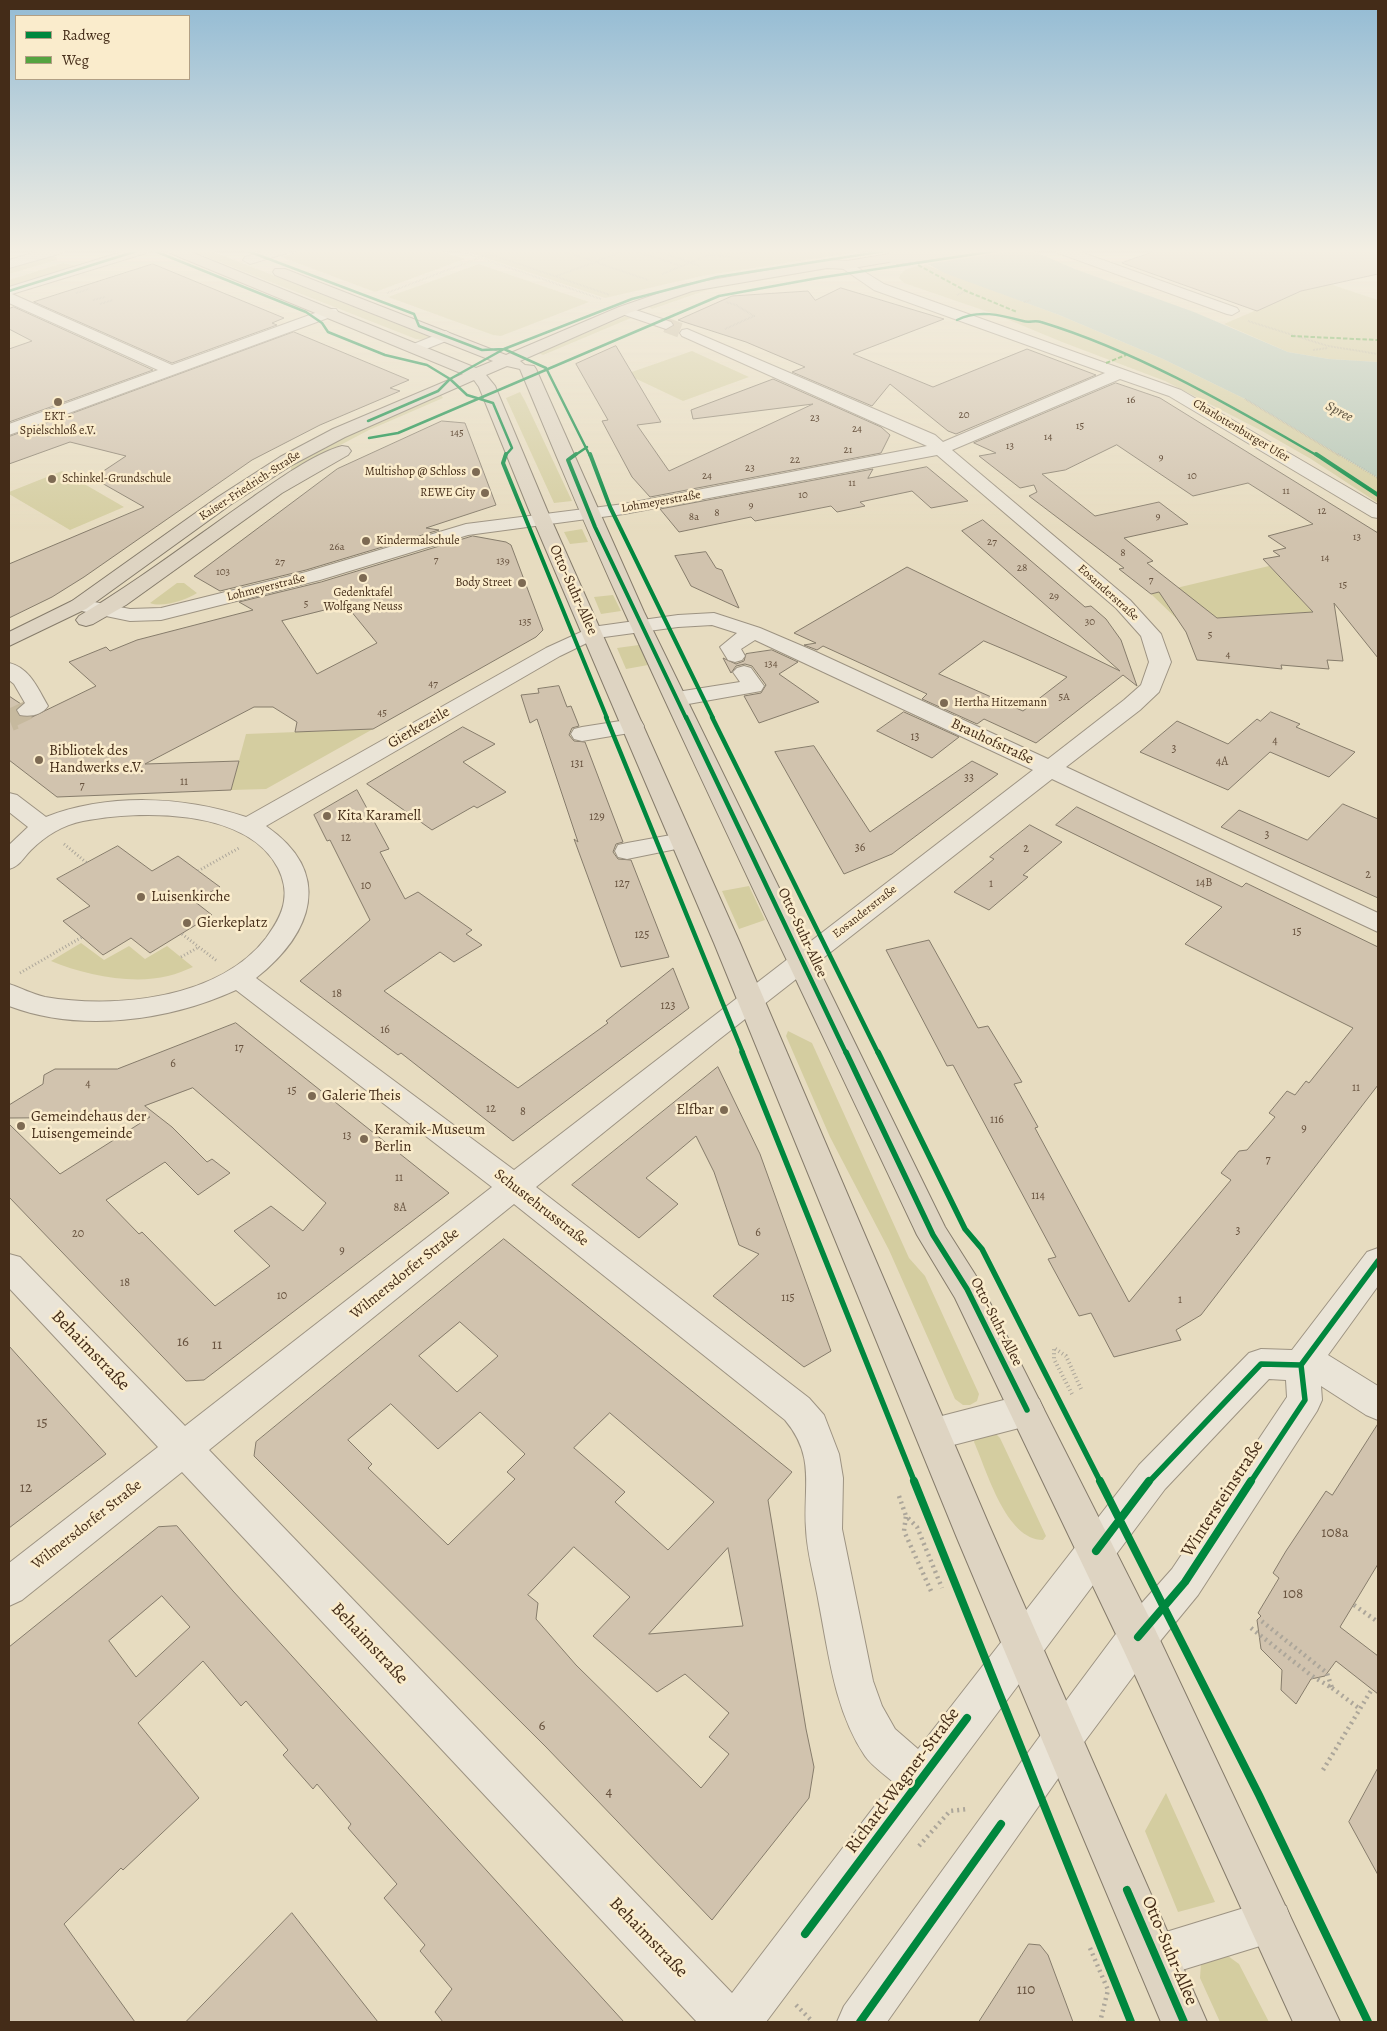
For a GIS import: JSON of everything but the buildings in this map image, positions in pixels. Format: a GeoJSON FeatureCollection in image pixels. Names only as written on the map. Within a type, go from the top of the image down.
{"type":"FeatureCollection","features":[{"type":"Feature","properties":{"kind":"main road"},"geometry":{"type":"LineString","coordinates":[[408,345],[482,380],[528,369],[584,345]]}},
{"type":"Feature","properties":{"kind":"main road"},"geometry":{"type":"LineString","coordinates":[[469,345],[528,369]]}},
{"type":"Feature","properties":{"kind":"main road","name":"Kaiser-Friedrich-Straße"},"geometry":{"type":"LineString","coordinates":[[9,658],[103,610],[278,489],[331,457],[482,380],[508,360],[543,345]]}},
{"type":"Feature","properties":{"kind":"main road","name":"Otto-Suhr-Allee"},"geometry":{"type":"LineString","coordinates":[[528,369],[551,418],[589,513],[801,961],[933,1235],[966,1289],[1138,1637],[1317,2022]]}},
{"type":"Feature","properties":{"kind":"main road","name":"Kaiser-Friedrich-Straße"},"geometry":{"type":"LineString","coordinates":[[9,640],[79,605],[224,501],[286,461],[339,433],[482,380]]}},
{"type":"Feature","properties":{"kind":"main road","name":"Otto-Suhr-Allee"},"geometry":{"type":"LineString","coordinates":[[482,380],[752,1000],[1022,1645],[1184,2022]]}},
{"type":"Feature","properties":{"kind":"street"},"geometry":{"type":"LineString","coordinates":[[114,345],[170,370]]}},
{"type":"Feature","properties":{"kind":"street"},"geometry":{"type":"LineString","coordinates":[[9,430],[240,345]]}},
{"type":"Feature","properties":{"kind":"street"},"geometry":{"type":"LineString","coordinates":[[416,348],[424,345]]}},
{"type":"Feature","properties":{"kind":"street","name":"Eosanderstraße"},"geometry":{"type":"LineString","coordinates":[[716,345],[929,440],[1123,604],[1152,634],[1160,662],[1151,687],[1050,769],[801,961]]}},
{"type":"Feature","properties":{"kind":"street","name":"Charlottenburger Ufer"},"geometry":{"type":"LineString","coordinates":[[1040,345],[1117,374],[1157,386],[1194,403],[1378,513]]}},
{"type":"Feature","properties":{"kind":"street","name":"Lohmeyerstraße"},"geometry":{"type":"LineString","coordinates":[[79,605],[144,616],[161,614],[313,576],[466,530],[632,508],[940,449],[1117,374]]}},
{"type":"Feature","properties":{"kind":"street","name":"Brauhofstraße"},"geometry":{"type":"LineString","coordinates":[[592,633],[641,625],[714,620],[753,632],[1378,923]]}},
{"type":"Feature","properties":{"kind":"street"},"geometry":{"type":"LineString","coordinates":[[677,700],[753,686],[730,647],[753,632]]}},
{"type":"Feature","properties":{"kind":"street","name":"Gierkezeile"},"geometry":{"type":"LineString","coordinates":[[254,831],[553,652],[592,633]]}},
{"type":"Feature","properties":{"kind":"street"},"geometry":{"type":"LineString","coordinates":[[582,734],[633,726]]}},
{"type":"Feature","properties":{"kind":"street"},"geometry":{"type":"LineString","coordinates":[[9,800],[42,826]]}},
{"type":"Feature","properties":{"kind":"street"},"geometry":{"type":"LineString","coordinates":[[9,861],[18,847],[42,826],[69,816],[145,807],[176,809],[216,816],[254,831],[273,844],[290,865],[297,893],[290,922],[278,942],[260,961],[210,992],[179,1002],[145,1008],[57,1009],[12,985]]}},
{"type":"Feature","properties":{"kind":"street"},"geometry":{"type":"LineString","coordinates":[[627,851],[682,841]]}},
{"type":"Feature","properties":{"kind":"street","name":"Wilmersdorfer Straße"},"geometry":{"type":"LineString","coordinates":[[9,1587],[801,961]]}},
{"type":"Feature","properties":{"kind":"street","name":"Schustehrusstraße"},"geometry":{"type":"LineString","coordinates":[[237,977],[514,1187],[794,1406],[812,1426],[821,1454],[825,1478],[824,1530],[853,1681],[865,1717],[881,1743],[921,1780]]}},
{"type":"Feature","properties":{"kind":"street"},"geometry":{"type":"LineString","coordinates":[[1304,1362],[1378,1261]]}},
{"type":"Feature","properties":{"kind":"street","name":"Behaimstraße"},"geometry":{"type":"LineString","coordinates":[[9,1267],[185,1449],[728,2022]]}},
{"type":"Feature","properties":{"kind":"street"},"geometry":{"type":"LineString","coordinates":[[1096,1552],[1152,1477],[1261,1364],[1304,1362],[1378,1404]]}},
{"type":"Feature","properties":{"kind":"street","name":"Wintersteinstraße"},"geometry":{"type":"LineString","coordinates":[[1138,1637],[1185,1582],[1305,1400],[1304,1362]]}},
{"type":"Feature","properties":{"kind":"street"},"geometry":{"type":"LineString","coordinates":[[934,1434],[1027,1410]]}},
{"type":"Feature","properties":{"kind":"street","name":"Richard-Wagner-Straße"},"geometry":{"type":"LineString","coordinates":[[738,2022],[1022,1645],[1096,1552]]}},
{"type":"Feature","properties":{"kind":"street"},"geometry":{"type":"LineString","coordinates":[[860,2022],[1062,1739],[1138,1637]]}},
{"type":"Feature","properties":{"kind":"street"},"geometry":{"type":"LineString","coordinates":[[1156,1956],[1270,1922]]}},
{"type":"Feature","properties":{"kind":"path"},"geometry":{"type":"LineString","coordinates":[[1323,345],[1353,352],[1378,354]]}},
{"type":"Feature","properties":{"kind":"path"},"geometry":{"type":"LineString","coordinates":[[1313,350],[1323,350],[1329,347]]}},
{"type":"Feature","properties":{"kind":"path"},"geometry":{"type":"LineString","coordinates":[[1245,399],[1378,478]]}},
{"type":"Feature","properties":{"kind":"path"},"geometry":{"type":"LineString","coordinates":[[198,871],[254,831]]}},
{"type":"Feature","properties":{"kind":"path"},"geometry":{"type":"LineString","coordinates":[[182,934],[237,977]]}},
{"type":"Feature","properties":{"kind":"path"},"geometry":{"type":"LineString","coordinates":[[12,985],[82,937]]}},
{"type":"Feature","properties":{"kind":"path"},"geometry":{"type":"LineString","coordinates":[[181,957],[198,946]]}},
{"type":"Feature","properties":{"kind":"path"},"geometry":{"type":"LineString","coordinates":[[1072,1394],[1054,1359],[1054,1348],[1066,1356],[1082,1391]]}},
{"type":"Feature","properties":{"kind":"path"},"geometry":{"type":"LineString","coordinates":[[899,1496],[906,1516],[917,1527],[942,1588]]}},
{"type":"Feature","properties":{"kind":"path"},"geometry":{"type":"LineString","coordinates":[[906,1516],[904,1530],[931,1591]]}},
{"type":"Feature","properties":{"kind":"path"},"geometry":{"type":"LineString","coordinates":[[1354,1605],[1378,1622]]}},
{"type":"Feature","properties":{"kind":"path"},"geometry":{"type":"LineString","coordinates":[[1258,1619],[1327,1673],[1332,1688]]}},
{"type":"Feature","properties":{"kind":"path"},"geometry":{"type":"LineString","coordinates":[[1251,1628],[1312,1676],[1360,1709]]}},
{"type":"Feature","properties":{"kind":"path"},"geometry":{"type":"LineString","coordinates":[[1323,1770],[1372,1689]]}},
{"type":"Feature","properties":{"kind":"path"},"geometry":{"type":"LineString","coordinates":[[919,1846],[950,1811],[975,1809]]}},
{"type":"Feature","properties":{"kind":"path"},"geometry":{"type":"LineString","coordinates":[[1090,1948],[1108,1990],[1100,2022]]}},
{"type":"Feature","properties":{"kind":"path"},"geometry":{"type":"LineString","coordinates":[[793,2002],[813,2022]]}},
{"type":"Feature","properties":{"kind":"shaded area"},"geometry":{"type":"Polygon","coordinates":[[[558,345],[567,345],[543,355],[538,353],[558,345]]]}},
{"type":"Feature","properties":{"kind":"shaded area"},"geometry":{"type":"Polygon","coordinates":[[[1069,345],[1129,345],[1245,399],[1378,478],[1378,503],[1311,459],[1262,431],[1165,381],[1069,345]]]}},
{"type":"Feature","properties":{"kind":"shaded area"},"geometry":{"type":"Polygon","coordinates":[[[1271,345],[1378,345],[1378,362],[1329,359],[1288,352],[1271,345]]]}},
{"type":"Feature","properties":{"kind":"shaded area"},"geometry":{"type":"Polygon","coordinates":[[[692,351],[749,377],[683,401],[626,374],[692,351]]]}},
{"type":"Feature","properties":{"kind":"shaded area"},"geometry":{"type":"Polygon","coordinates":[[[520,392],[572,501],[554,503],[506,398],[520,392]]]}},
{"type":"Feature","properties":{"kind":"shaded area"},"geometry":{"type":"Polygon","coordinates":[[[441,395],[443,398],[369,430],[291,471],[291,463],[340,438],[441,395]]]}},
{"type":"Feature","properties":{"kind":"shaded area"},"geometry":{"type":"Polygon","coordinates":[[[62,471],[124,507],[70,530],[9,494],[9,492],[62,471]]]}},
{"type":"Feature","properties":{"kind":"shaded area"},"geometry":{"type":"Polygon","coordinates":[[[582,529],[588,542],[570,544],[564,532],[582,529]]]}},
{"type":"Feature","properties":{"kind":"shaded area"},"geometry":{"type":"Polygon","coordinates":[[[1269,566],[1313,612],[1179,621],[1151,594],[1269,566]]]}},
{"type":"Feature","properties":{"kind":"shaded area"},"geometry":{"type":"Polygon","coordinates":[[[177,583],[184,583],[197,593],[187,598],[161,605],[150,603],[177,583]]]}},
{"type":"Feature","properties":{"kind":"shaded area"},"geometry":{"type":"Polygon","coordinates":[[[613,595],[621,611],[601,614],[594,597],[613,595]]]}},
{"type":"Feature","properties":{"kind":"shaded area"},"geometry":{"type":"Polygon","coordinates":[[[639,645],[648,665],[626,669],[617,648],[639,645]]]}},
{"type":"Feature","properties":{"kind":"shaded area"},"geometry":{"type":"Polygon","coordinates":[[[373,729],[266,789],[231,790],[246,734],[373,729]]]}},
{"type":"Feature","properties":{"kind":"shaded area"},"geometry":{"type":"Polygon","coordinates":[[[749,886],[765,920],[739,929],[722,891],[749,886]]]}},
{"type":"Feature","properties":{"kind":"shaded area"},"geometry":{"type":"Polygon","coordinates":[[[81,943],[104,960],[129,946],[145,959],[167,946],[193,967],[154,979],[124,979],[78,971],[51,961],[81,943]]]}},
{"type":"Feature","properties":{"kind":"shaded area"},"geometry":{"type":"Polygon","coordinates":[[[788,1031],[812,1043],[909,1258],[925,1276],[979,1394],[977,1401],[970,1405],[963,1405],[955,1399],[889,1250],[830,1137],[786,1036],[788,1031]]]}},
{"type":"Feature","properties":{"kind":"shaded area"},"geometry":{"type":"Polygon","coordinates":[[[996,1434],[1000,1438],[1046,1536],[1043,1540],[1030,1537],[1018,1529],[1008,1517],[992,1486],[974,1442],[975,1439],[996,1434]]]}},
{"type":"Feature","properties":{"kind":"shaded area"},"geometry":{"type":"Polygon","coordinates":[[[1166,1793],[1215,1902],[1178,1912],[1145,1831],[1166,1793]]]}},
{"type":"Feature","properties":{"kind":"shaded area"},"geometry":{"type":"Polygon","coordinates":[[[1228,1956],[1239,1964],[1269,2022],[1220,2022],[1200,1978],[1201,1963],[1228,1956]]]}},
{"type":"Feature","properties":{"kind":"water","name":"Spree"},"geometry":{"type":"Polygon","coordinates":[[[1129,345],[1271,345],[1288,352],[1329,359],[1378,362],[1378,478],[1245,399],[1129,345]]]}},
{"type":"Feature","properties":{"kind":"tunnel"},"geometry":{"type":"LineString","coordinates":[[11,718],[28,710]]}},
{"type":"Feature","properties":{"kind":"tunnel"},"geometry":{"type":"LineString","coordinates":[[9,719],[14,717]]}},
{"type":"Feature","properties":{"kind":"marked path"},"geometry":{"type":"LineString","coordinates":[[1106,363],[1126,355]]}},
{"type":"Feature","properties":{"kind":"cycle path"},"geometry":{"type":"LineString","coordinates":[[360,345],[385,355],[427,365],[450,379],[467,395],[493,403],[512,448],[504,457],[503,463],[713,979],[1131,2022]]}},
{"type":"Feature","properties":{"kind":"cycle path"},"geometry":{"type":"LineString","coordinates":[[468,345],[482,350],[504,349],[546,368],[552,378],[587,447],[610,507],[664,619],[965,1229],[982,1249],[1259,1795],[1368,2022]]}},
{"type":"Feature","properties":{"kind":"cycle path"},"geometry":{"type":"LineString","coordinates":[[368,421],[438,391],[450,379],[514,345]]}},
{"type":"Feature","properties":{"kind":"cycle path"},"geometry":{"type":"LineString","coordinates":[[369,438],[398,433],[546,368],[580,357],[608,345]]}},
{"type":"Feature","properties":{"kind":"cycle path"},"geometry":{"type":"LineString","coordinates":[[1100,345],[1190,384],[1329,462],[1378,495]]}},
{"type":"Feature","properties":{"kind":"cycle path"},"geometry":{"type":"LineString","coordinates":[[587,447],[568,460],[595,527],[933,1235],[967,1289],[1027,1410]]}},
{"type":"Feature","properties":{"kind":"cycle path"},"geometry":{"type":"LineString","coordinates":[[1138,1637],[1185,1582],[1305,1400],[1301,1365],[1378,1261]]}},
{"type":"Feature","properties":{"kind":"cycle path"},"geometry":{"type":"LineString","coordinates":[[1096,1551],[1152,1477],[1261,1364],[1301,1365]]}},
{"type":"Feature","properties":{"kind":"cycle path"},"geometry":{"type":"LineString","coordinates":[[805,1934],[967,1718]]}},
{"type":"Feature","properties":{"kind":"cycle path"},"geometry":{"type":"LineString","coordinates":[[860,2022],[1001,1824]]}},
{"type":"Feature","properties":{"kind":"cycle path"},"geometry":{"type":"LineString","coordinates":[[1127,1890],[1184,2022]]}},
{"type":"Feature","properties":{"kind":"place","name":"EKT - Spielschloß e.V."},"geometry":{"type":"Point","coordinates":[58,402]}},
{"type":"Feature","properties":{"kind":"place","name":"Multishop @ Schloss"},"geometry":{"type":"Point","coordinates":[476,472]}},
{"type":"Feature","properties":{"kind":"place","name":"Schinkel-Grundschule"},"geometry":{"type":"Point","coordinates":[52,479]}},
{"type":"Feature","properties":{"kind":"place","name":"REWE City"},"geometry":{"type":"Point","coordinates":[485,493]}},
{"type":"Feature","properties":{"kind":"place","name":"Kindermalschule"},"geometry":{"type":"Point","coordinates":[366,541]}},
{"type":"Feature","properties":{"kind":"place","name":"Gedenktafel Wolfgang Neuss"},"geometry":{"type":"Point","coordinates":[363,578]}},
{"type":"Feature","properties":{"kind":"place","name":"Body Street"},"geometry":{"type":"Point","coordinates":[522,583]}},
{"type":"Feature","properties":{"kind":"place","name":"Hertha Hitzemann"},"geometry":{"type":"Point","coordinates":[944,703]}},
{"type":"Feature","properties":{"kind":"place","name":"Bibliotek des Handwerks e.V."},"geometry":{"type":"Point","coordinates":[39,760]}},
{"type":"Feature","properties":{"kind":"place","name":"Kita Karamell"},"geometry":{"type":"Point","coordinates":[327,816]}},
{"type":"Feature","properties":{"kind":"place","name":"Luisenkirche"},"geometry":{"type":"Point","coordinates":[141,897]}},
{"type":"Feature","properties":{"kind":"place","name":"Gierkeplatz"},"geometry":{"type":"Point","coordinates":[187,923]}},
{"type":"Feature","properties":{"kind":"place","name":"Galerie Theis"},"geometry":{"type":"Point","coordinates":[312,1096]}},
{"type":"Feature","properties":{"kind":"place","name":"Elfbar"},"geometry":{"type":"Point","coordinates":[724,1110]}},
{"type":"Feature","properties":{"kind":"place","name":"Gemeindehaus der Luisengemeinde"},"geometry":{"type":"Point","coordinates":[21,1126]}},
{"type":"Feature","properties":{"kind":"place","name":"Keramik-Museum Berlin"},"geometry":{"type":"Point","coordinates":[364,1139]}}]}
